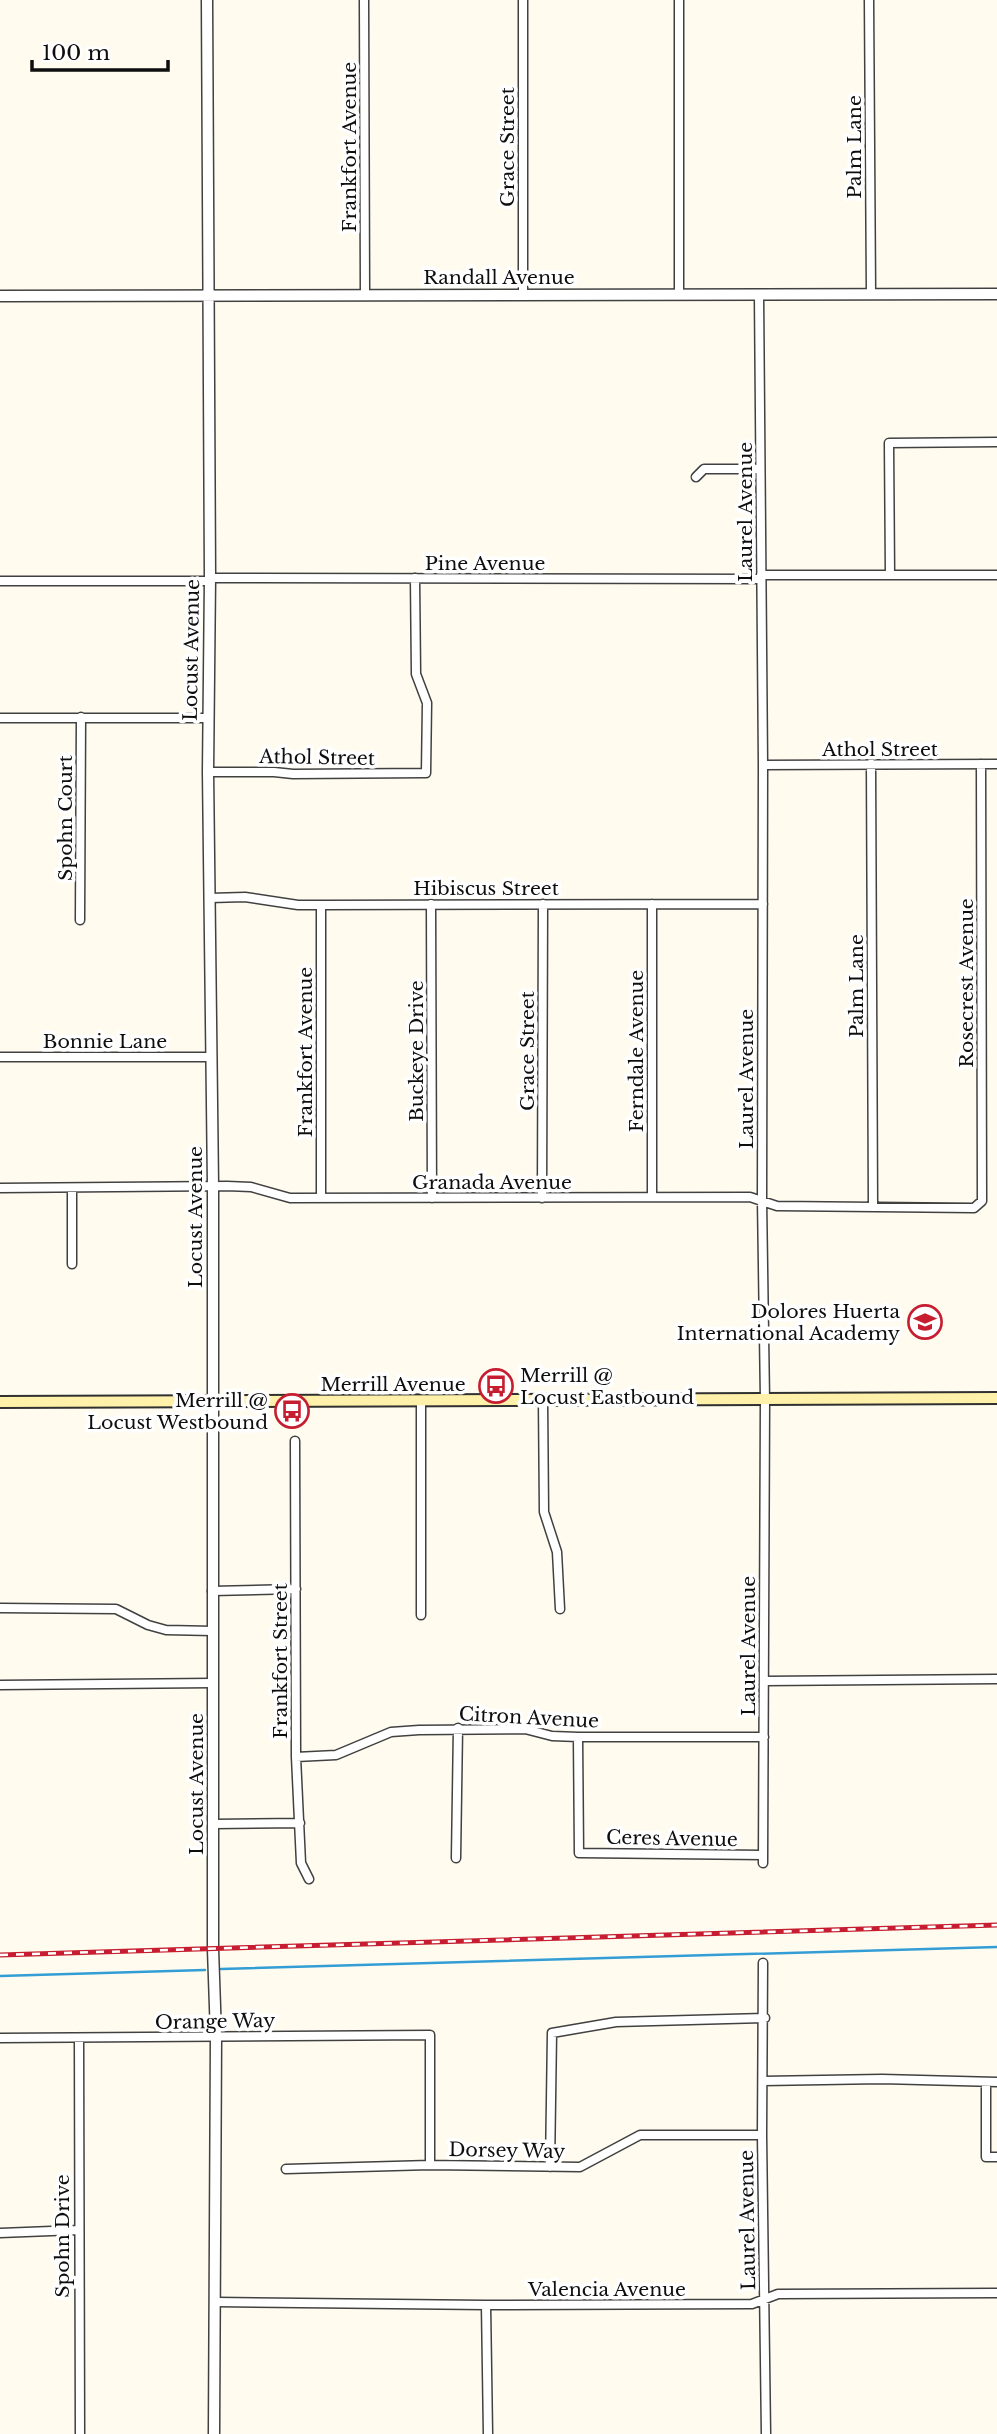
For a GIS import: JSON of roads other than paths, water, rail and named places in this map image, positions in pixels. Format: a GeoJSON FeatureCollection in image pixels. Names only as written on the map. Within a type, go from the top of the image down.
{"type":"FeatureCollection","features":[{"type":"Feature","properties":{"kind":"main road","name":"Merrill Avenue"},"geometry":{"type":"LineString","coordinates":[[0,1402],[997,1398]]}},
{"type":"Feature","properties":{"kind":"street","name":"Locust Avenue"},"geometry":{"type":"LineString","coordinates":[[207,0],[210,580],[208,772],[213,1186],[213,1949],[216,2036],[214,2434]]}},
{"type":"Feature","properties":{"kind":"street","name":"Frankfort Avenue"},"geometry":{"type":"LineString","coordinates":[[365,0],[365,294]]}},
{"type":"Feature","properties":{"kind":"street","name":"Grace Street"},"geometry":{"type":"LineString","coordinates":[[523,0],[523,295]]}},
{"type":"Feature","properties":{"kind":"street"},"geometry":{"type":"LineString","coordinates":[[678,295],[679,0]]}},
{"type":"Feature","properties":{"kind":"street","name":"Palm Lane"},"geometry":{"type":"LineString","coordinates":[[869,0],[871,295]]}},
{"type":"Feature","properties":{"kind":"street","name":"Randall Avenue"},"geometry":{"type":"LineString","coordinates":[[0,296],[997,294]]}},
{"type":"Feature","properties":{"kind":"street","name":"Laurel Avenue"},"geometry":{"type":"LineString","coordinates":[[759,295],[765,1400],[763,1859]]}},
{"type":"Feature","properties":{"kind":"street"},"geometry":{"type":"LineString","coordinates":[[890,575],[889,443],[997,442]]}},
{"type":"Feature","properties":{"kind":"street"},"geometry":{"type":"LineString","coordinates":[[696,477],[704,469],[760,469]]}},
{"type":"Feature","properties":{"kind":"street","name":"Pine Avenue"},"geometry":{"type":"LineString","coordinates":[[0,581],[997,575]]}},
{"type":"Feature","properties":{"kind":"street","name":"Athol Street"},"geometry":{"type":"LineString","coordinates":[[208,772],[426,773],[427,703],[416,674],[415,578]]}},
{"type":"Feature","properties":{"kind":"street","name":"Spohn Court"},"geometry":{"type":"LineString","coordinates":[[80,920],[81,717]]}},
{"type":"Feature","properties":{"kind":"street"},"geometry":{"type":"LineString","coordinates":[[0,718],[208,718]]}},
{"type":"Feature","properties":{"kind":"street","name":"Palm Lane"},"geometry":{"type":"LineString","coordinates":[[871,764],[873,1207]]}},
{"type":"Feature","properties":{"kind":"street","name":"Rosecrest Avenue"},"geometry":{"type":"LineString","coordinates":[[981,764],[982,1201]]}},
{"type":"Feature","properties":{"kind":"street","name":"Athol Street"},"geometry":{"type":"LineString","coordinates":[[763,765],[997,764]]}},
{"type":"Feature","properties":{"kind":"street","name":"Hibiscus Street"},"geometry":{"type":"LineString","coordinates":[[209,898],[245,897],[298,905],[763,904]]}},
{"type":"Feature","properties":{"kind":"street","name":"Buckeye Drive"},"geometry":{"type":"LineString","coordinates":[[431,904],[432,1198]]}},
{"type":"Feature","properties":{"kind":"street","name":"Grace Street"},"geometry":{"type":"LineString","coordinates":[[542,1198],[543,904]]}},
{"type":"Feature","properties":{"kind":"street","name":"Ferndale Avenue"},"geometry":{"type":"LineString","coordinates":[[652,904],[652,1197]]}},
{"type":"Feature","properties":{"kind":"street","name":"Frankfort Avenue"},"geometry":{"type":"LineString","coordinates":[[321,905],[321,1199]]}},
{"type":"Feature","properties":{"kind":"street","name":"Bonnie Lane"},"geometry":{"type":"LineString","coordinates":[[0,1057],[210,1057]]}},
{"type":"Feature","properties":{"kind":"street","name":"Granada Avenue"},"geometry":{"type":"LineString","coordinates":[[0,1188],[251,1187],[290,1198],[321,1199],[750,1197],[777,1206],[974,1208],[982,1201]]}},
{"type":"Feature","properties":{"kind":"street"},"geometry":{"type":"LineString","coordinates":[[72,1188],[72,1264]]}},
{"type":"Feature","properties":{"kind":"street"},"geometry":{"type":"LineString","coordinates":[[543,1400],[544,1512],[557,1552],[560,1609]]}},
{"type":"Feature","properties":{"kind":"street"},"geometry":{"type":"LineString","coordinates":[[421,1401],[421,1615]]}},
{"type":"Feature","properties":{"kind":"street","name":"Frankfort Street"},"geometry":{"type":"LineString","coordinates":[[295,1441],[296,1757],[301,1863],[309,1879]]}},
{"type":"Feature","properties":{"kind":"street"},"geometry":{"type":"LineString","coordinates":[[212,1591],[296,1589]]}},
{"type":"Feature","properties":{"kind":"street"},"geometry":{"type":"LineString","coordinates":[[0,1608],[116,1609],[148,1625],[166,1630],[213,1631]]}},
{"type":"Feature","properties":{"kind":"street"},"geometry":{"type":"LineString","coordinates":[[765,1681],[997,1679]]}},
{"type":"Feature","properties":{"kind":"street"},"geometry":{"type":"LineString","coordinates":[[0,1685],[214,1684]]}},
{"type":"Feature","properties":{"kind":"street"},"geometry":{"type":"LineString","coordinates":[[456,1858],[458,1728]]}},
{"type":"Feature","properties":{"kind":"street","name":"Citron Avenue"},"geometry":{"type":"LineString","coordinates":[[296,1757],[337,1755],[391,1732],[458,1728],[525,1729],[552,1736],[578,1737],[764,1737]]}},
{"type":"Feature","properties":{"kind":"street","name":"Ceres Avenue"},"geometry":{"type":"LineString","coordinates":[[578,1737],[579,1853],[763,1859]]}},
{"type":"Feature","properties":{"kind":"street"},"geometry":{"type":"LineString","coordinates":[[214,1824],[300,1824]]}},
{"type":"Feature","properties":{"kind":"street","name":"Laurel Avenue"},"geometry":{"type":"LineString","coordinates":[[764,1963],[762,2135],[766,2434]]}},
{"type":"Feature","properties":{"kind":"street"},"geometry":{"type":"LineString","coordinates":[[550,2166],[552,2033],[616,2022],[765,2018]]}},
{"type":"Feature","properties":{"kind":"street","name":"Orange Way"},"geometry":{"type":"LineString","coordinates":[[0,2038],[430,2035],[430,2165]]}},
{"type":"Feature","properties":{"kind":"street","name":"Spohn Drive"},"geometry":{"type":"LineString","coordinates":[[79,2038],[80,2434]]}},
{"type":"Feature","properties":{"kind":"street"},"geometry":{"type":"LineString","coordinates":[[764,2081],[882,2078],[997,2082]]}},
{"type":"Feature","properties":{"kind":"street"},"geometry":{"type":"LineString","coordinates":[[986,2082],[986,2157],[997,2157]]}},
{"type":"Feature","properties":{"kind":"street","name":"Dorsey Way"},"geometry":{"type":"LineString","coordinates":[[286,2169],[430,2165],[580,2167],[640,2135],[762,2135]]}},
{"type":"Feature","properties":{"kind":"street"},"geometry":{"type":"LineString","coordinates":[[0,2233],[78,2230]]}},
{"type":"Feature","properties":{"kind":"street","name":"Valencia Avenue"},"geometry":{"type":"LineString","coordinates":[[216,2302],[752,2304],[778,2294],[997,2293]]}},
{"type":"Feature","properties":{"kind":"street"},"geometry":{"type":"LineString","coordinates":[[486,2305],[488,2434]]}},
{"type":"Feature","properties":{"kind":"waterway"},"geometry":{"type":"LineString","coordinates":[[221,1969],[997,1947]]}},
{"type":"Feature","properties":{"kind":"waterway"},"geometry":{"type":"LineString","coordinates":[[0,1976],[205,1970]]}},
{"type":"Feature","properties":{"kind":"railway"},"geometry":{"type":"LineString","coordinates":[[0,1955],[997,1925]]}},
{"type":"Feature","properties":{"kind":"place","name":"Dolores Huerta International Academy"},"geometry":{"type":"Point","coordinates":[925,1322]}},
{"type":"Feature","properties":{"kind":"place","name":"Merrill @ Locust Eastbound"},"geometry":{"type":"Point","coordinates":[496,1386]}},
{"type":"Feature","properties":{"kind":"place","name":"Merrill @ Locust Westbound"},"geometry":{"type":"Point","coordinates":[292,1411]}}]}
